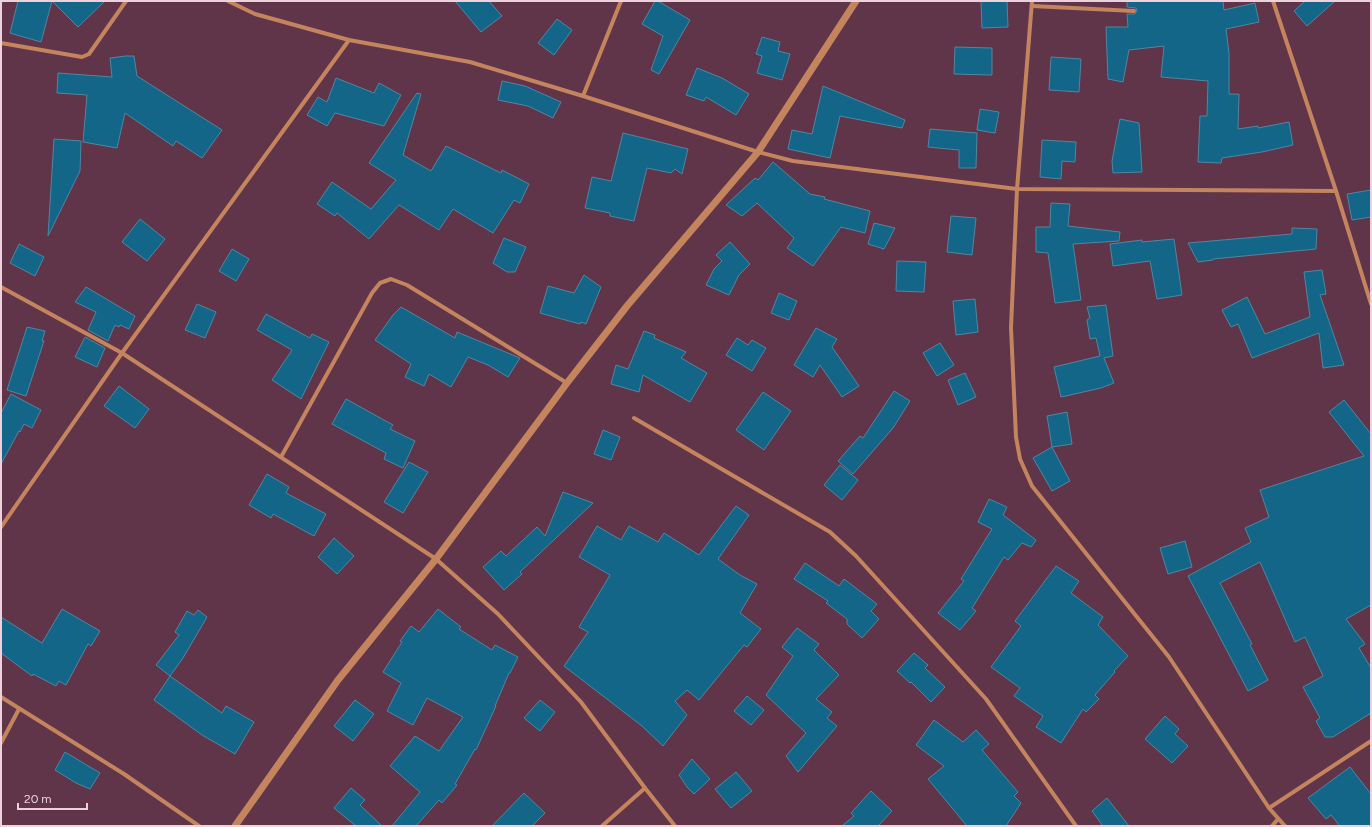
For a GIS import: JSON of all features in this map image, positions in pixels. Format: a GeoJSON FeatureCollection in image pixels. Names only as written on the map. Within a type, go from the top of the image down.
{"type":"FeatureCollection","features":[{"type":"Feature","properties":{"kind":"street"},"geometry":{"type":"LineString","coordinates":[[1,43],[82,57],[89,54],[126,1]]}},
{"type":"Feature","properties":{"kind":"street"},"geometry":{"type":"LineString","coordinates":[[228,1],[255,14],[350,40],[470,62],[583,96],[758,152],[793,161],[1017,190],[1336,191]]}},
{"type":"Feature","properties":{"kind":"street"},"geometry":{"type":"LineString","coordinates":[[583,96],[621,1]]}},
{"type":"Feature","properties":{"kind":"street"},"geometry":{"type":"LineString","coordinates":[[235,826],[338,680],[436,559],[567,383],[627,306],[758,152],[856,1]]}},
{"type":"Feature","properties":{"kind":"street"},"geometry":{"type":"LineString","coordinates":[[1273,1],[1336,191],[1371,304]]}},
{"type":"Feature","properties":{"kind":"street"},"geometry":{"type":"LineString","coordinates":[[1134,11],[1032,3],[1017,190],[1011,328],[1016,437],[1020,459],[1032,486],[1169,657],[1270,808],[1285,826]]}},
{"type":"Feature","properties":{"kind":"street"},"geometry":{"type":"LineString","coordinates":[[1,527],[122,354],[350,40]]}},
{"type":"Feature","properties":{"kind":"street"},"geometry":{"type":"LineString","coordinates":[[281,457],[372,292],[380,283],[391,279],[407,286],[567,383]]}},
{"type":"Feature","properties":{"kind":"street"},"geometry":{"type":"LineString","coordinates":[[1,287],[122,354],[436,559],[498,614],[582,702],[675,826]]}},
{"type":"Feature","properties":{"kind":"street"},"geometry":{"type":"LineString","coordinates":[[634,418],[830,532],[856,556],[986,699],[1076,826]]}},
{"type":"Feature","properties":{"kind":"street"},"geometry":{"type":"LineString","coordinates":[[1,697],[124,774],[199,826]]}},
{"type":"Feature","properties":{"kind":"street"},"geometry":{"type":"LineString","coordinates":[[1,743],[19,709]]}},
{"type":"Feature","properties":{"kind":"street"},"geometry":{"type":"LineString","coordinates":[[1270,808],[1371,741]]}},
{"type":"Feature","properties":{"kind":"street"},"geometry":{"type":"LineString","coordinates":[[602,826],[645,788]]}},
{"type":"Feature","properties":{"kind":"street"},"geometry":{"type":"LineString","coordinates":[[1272,826],[1278,819]]}},
{"type":"Feature","properties":{"kind":"building"},"geometry":{"type":"Polygon","coordinates":[[[18,1],[52,1],[41,42],[10,33],[18,1]]]}},
{"type":"Feature","properties":{"kind":"building"},"geometry":{"type":"Polygon","coordinates":[[[52,1],[105,1],[78,27],[52,1]]]}},
{"type":"Feature","properties":{"kind":"building"},"geometry":{"type":"Polygon","coordinates":[[[455,1],[489,1],[502,16],[481,32],[455,1]]]}},
{"type":"Feature","properties":{"kind":"building"},"geometry":{"type":"Polygon","coordinates":[[[655,1],[658,1],[690,20],[659,74],[651,70],[663,36],[642,24],[655,1]]]}},
{"type":"Feature","properties":{"kind":"building"},"geometry":{"type":"Polygon","coordinates":[[[981,1],[1007,1],[1008,27],[982,28],[981,1]]]}},
{"type":"Feature","properties":{"kind":"building"},"geometry":{"type":"Polygon","coordinates":[[[1127,1],[1223,1],[1224,10],[1255,3],[1259,22],[1226,29],[1229,53],[1229,94],[1239,94],[1238,129],[1258,126],[1258,128],[1289,122],[1293,145],[1262,152],[1222,158],[1221,163],[1198,162],[1200,116],[1207,116],[1208,81],[1161,77],[1164,46],[1129,50],[1123,82],[1108,79],[1106,27],[1128,27],[1127,14],[1135,14],[1137,11],[1136,8],[1127,7],[1127,1]]]}},
{"type":"Feature","properties":{"kind":"building"},"geometry":{"type":"Polygon","coordinates":[[[1305,1],[1335,1],[1307,26],[1294,11],[1305,1]]]}},
{"type":"Feature","properties":{"kind":"building"},"geometry":{"type":"Polygon","coordinates":[[[557,19],[572,30],[554,55],[538,43],[557,19]]]}},
{"type":"Feature","properties":{"kind":"building"},"geometry":{"type":"Polygon","coordinates":[[[762,37],[780,42],[778,51],[790,54],[782,80],[757,73],[762,56],[756,54],[762,37]]]}},
{"type":"Feature","properties":{"kind":"building"},"geometry":{"type":"Polygon","coordinates":[[[955,47],[992,48],[992,75],[954,74],[955,47]]]}},
{"type":"Feature","properties":{"kind":"building"},"geometry":{"type":"Polygon","coordinates":[[[134,56],[137,76],[222,130],[202,158],[176,141],[173,146],[125,113],[117,148],[83,142],[87,95],[57,93],[58,73],[112,77],[110,58],[134,56]]]}},
{"type":"Feature","properties":{"kind":"building"},"geometry":{"type":"Polygon","coordinates":[[[1051,57],[1081,59],[1079,92],[1049,90],[1051,57]]]}},
{"type":"Feature","properties":{"kind":"building"},"geometry":{"type":"Polygon","coordinates":[[[697,68],[722,78],[749,94],[736,115],[706,97],[704,101],[686,95],[697,68]]]}},
{"type":"Feature","properties":{"kind":"building"},"geometry":{"type":"Polygon","coordinates":[[[336,78],[374,93],[379,83],[401,95],[384,126],[335,113],[327,126],[307,115],[318,97],[327,102],[336,78]]]}},
{"type":"Feature","properties":{"kind":"building"},"geometry":{"type":"Polygon","coordinates":[[[502,81],[525,86],[561,102],[553,118],[528,106],[498,100],[502,81]]]}},
{"type":"Feature","properties":{"kind":"building"},"geometry":{"type":"Polygon","coordinates":[[[823,86],[905,120],[902,128],[840,116],[830,158],[788,149],[792,130],[812,134],[823,86]]]}},
{"type":"Feature","properties":{"kind":"building"},"geometry":{"type":"Polygon","coordinates":[[[417,93],[421,94],[403,155],[431,171],[446,146],[501,173],[502,170],[529,184],[520,203],[514,200],[493,233],[453,209],[439,230],[399,205],[369,239],[337,213],[335,216],[317,204],[332,182],[371,209],[396,180],[369,163],[417,93]]]}},
{"type":"Feature","properties":{"kind":"building"},"geometry":{"type":"Polygon","coordinates":[[[980,109],[999,112],[995,133],[977,130],[980,109]]]}},
{"type":"Feature","properties":{"kind":"building"},"geometry":{"type":"Polygon","coordinates":[[[1120,119],[1139,123],[1142,172],[1113,173],[1112,161],[1120,119]]]}},
{"type":"Feature","properties":{"kind":"building"},"geometry":{"type":"Polygon","coordinates":[[[930,129],[977,133],[976,168],[959,168],[959,150],[928,147],[930,129]]]}},
{"type":"Feature","properties":{"kind":"building"},"geometry":{"type":"Polygon","coordinates":[[[623,133],[688,149],[682,174],[675,169],[671,173],[647,168],[634,221],[610,216],[610,213],[585,208],[592,177],[611,181],[623,133]]]}},
{"type":"Feature","properties":{"kind":"building"},"geometry":{"type":"Polygon","coordinates":[[[54,139],[81,141],[80,171],[48,236],[54,139]]]}},
{"type":"Feature","properties":{"kind":"building"},"geometry":{"type":"Polygon","coordinates":[[[1042,140],[1076,142],[1075,162],[1062,161],[1061,179],[1040,177],[1042,140]]]}},
{"type":"Feature","properties":{"kind":"building"},"geometry":{"type":"Polygon","coordinates":[[[773,162],[810,194],[825,197],[824,199],[870,211],[865,233],[841,227],[813,266],[787,248],[794,238],[757,203],[742,216],[726,205],[755,178],[758,180],[773,162]]]}},
{"type":"Feature","properties":{"kind":"building"},"geometry":{"type":"Polygon","coordinates":[[[1371,190],[1371,217],[1352,220],[1347,194],[1371,190]]]}},
{"type":"Feature","properties":{"kind":"building"},"geometry":{"type":"Polygon","coordinates":[[[1051,203],[1070,204],[1068,226],[1120,232],[1119,241],[1073,244],[1081,300],[1055,303],[1048,253],[1036,252],[1036,227],[1050,227],[1051,203]]]}},
{"type":"Feature","properties":{"kind":"building"},"geometry":{"type":"Polygon","coordinates":[[[951,216],[976,218],[972,255],[947,252],[951,216]]]}},
{"type":"Feature","properties":{"kind":"building"},"geometry":{"type":"Polygon","coordinates":[[[140,219],[165,239],[147,261],[122,242],[140,219]]]}},
{"type":"Feature","properties":{"kind":"building"},"geometry":{"type":"Polygon","coordinates":[[[874,223],[895,228],[884,249],[868,244],[874,223]]]}},
{"type":"Feature","properties":{"kind":"building"},"geometry":{"type":"Polygon","coordinates":[[[1292,228],[1317,229],[1316,249],[1213,259],[1198,262],[1188,243],[1292,234],[1292,228]]]}},
{"type":"Feature","properties":{"kind":"building"},"geometry":{"type":"Polygon","coordinates":[[[504,238],[526,247],[515,272],[507,272],[493,263],[504,238]]]}},
{"type":"Feature","properties":{"kind":"building"},"geometry":{"type":"Polygon","coordinates":[[[1174,239],[1182,295],[1157,299],[1150,261],[1113,266],[1110,244],[1142,240],[1142,242],[1174,239]]]}},
{"type":"Feature","properties":{"kind":"building"},"geometry":{"type":"Polygon","coordinates":[[[730,242],[750,264],[739,275],[729,295],[706,285],[714,269],[722,261],[716,255],[730,242]]]}},
{"type":"Feature","properties":{"kind":"building"},"geometry":{"type":"Polygon","coordinates":[[[19,244],[44,257],[35,276],[10,263],[19,244]]]}},
{"type":"Feature","properties":{"kind":"building"},"geometry":{"type":"Polygon","coordinates":[[[232,249],[249,259],[236,281],[219,271],[232,249]]]}},
{"type":"Feature","properties":{"kind":"building"},"geometry":{"type":"Polygon","coordinates":[[[897,261],[926,262],[924,292],[896,291],[897,261]]]}},
{"type":"Feature","properties":{"kind":"building"},"geometry":{"type":"Polygon","coordinates":[[[1322,270],[1326,294],[1320,295],[1344,365],[1323,368],[1319,333],[1252,358],[1238,324],[1231,327],[1222,310],[1247,297],[1265,334],[1310,317],[1304,272],[1322,270]]]}},
{"type":"Feature","properties":{"kind":"building"},"geometry":{"type":"Polygon","coordinates":[[[584,275],[601,287],[586,324],[581,322],[580,324],[540,313],[548,286],[574,293],[584,275]]]}},
{"type":"Feature","properties":{"kind":"building"},"geometry":{"type":"Polygon","coordinates":[[[86,287],[135,316],[129,329],[120,325],[119,327],[115,325],[108,341],[88,330],[96,312],[75,302],[86,287]]]}},
{"type":"Feature","properties":{"kind":"building"},"geometry":{"type":"Polygon","coordinates":[[[779,293],[797,301],[789,320],[771,313],[779,293]]]}},
{"type":"Feature","properties":{"kind":"building"},"geometry":{"type":"Polygon","coordinates":[[[975,299],[978,332],[956,335],[953,301],[975,299]]]}},
{"type":"Feature","properties":{"kind":"building"},"geometry":{"type":"Polygon","coordinates":[[[197,304],[216,312],[205,338],[185,330],[197,304]]]}},
{"type":"Feature","properties":{"kind":"building"},"geometry":{"type":"Polygon","coordinates":[[[1106,305],[1113,356],[1104,358],[1114,383],[1101,388],[1061,397],[1054,367],[1100,356],[1096,338],[1090,339],[1087,320],[1090,318],[1087,307],[1106,305]]]}},
{"type":"Feature","properties":{"kind":"building"},"geometry":{"type":"Polygon","coordinates":[[[401,307],[455,338],[457,332],[520,358],[508,377],[488,365],[468,357],[451,387],[429,374],[424,386],[405,377],[411,364],[375,340],[393,315],[401,307]]]}},
{"type":"Feature","properties":{"kind":"building"},"geometry":{"type":"Polygon","coordinates":[[[266,314],[310,338],[312,334],[329,342],[301,399],[272,380],[292,350],[257,330],[266,314]]]}},
{"type":"Feature","properties":{"kind":"building"},"geometry":{"type":"Polygon","coordinates":[[[27,327],[45,331],[42,341],[44,341],[26,396],[7,390],[27,327]]]}},
{"type":"Feature","properties":{"kind":"building"},"geometry":{"type":"Polygon","coordinates":[[[816,328],[837,339],[832,347],[859,386],[842,397],[820,365],[813,377],[794,365],[816,328]]]}},
{"type":"Feature","properties":{"kind":"building"},"geometry":{"type":"Polygon","coordinates":[[[644,331],[655,335],[654,338],[686,352],[681,358],[707,373],[690,402],[643,375],[639,392],[611,384],[616,365],[628,369],[644,331]]]}},
{"type":"Feature","properties":{"kind":"building"},"geometry":{"type":"Polygon","coordinates":[[[85,337],[105,348],[97,367],[75,357],[85,337]]]}},
{"type":"Feature","properties":{"kind":"building"},"geometry":{"type":"Polygon","coordinates":[[[737,338],[748,345],[752,340],[766,348],[752,371],[726,355],[737,338]]]}},
{"type":"Feature","properties":{"kind":"building"},"geometry":{"type":"Polygon","coordinates":[[[940,343],[954,365],[937,376],[923,353],[940,343]]]}},
{"type":"Feature","properties":{"kind":"building"},"geometry":{"type":"Polygon","coordinates":[[[965,373],[976,397],[958,405],[948,380],[965,373]]]}},
{"type":"Feature","properties":{"kind":"building"},"geometry":{"type":"Polygon","coordinates":[[[119,386],[149,409],[135,428],[104,406],[119,386]]]}},
{"type":"Feature","properties":{"kind":"building"},"geometry":{"type":"Polygon","coordinates":[[[894,391],[910,401],[893,428],[853,474],[838,461],[860,436],[863,438],[894,391]]]}},
{"type":"Feature","properties":{"kind":"building"},"geometry":{"type":"Polygon","coordinates":[[[763,392],[791,411],[764,450],[736,430],[763,392]]]}},
{"type":"Feature","properties":{"kind":"building"},"geometry":{"type":"Polygon","coordinates":[[[11,394],[41,410],[32,428],[24,424],[1,464],[1,413],[11,394]]]}},
{"type":"Feature","properties":{"kind":"building"},"geometry":{"type":"Polygon","coordinates":[[[346,399],[393,425],[390,429],[415,441],[403,468],[384,459],[386,453],[332,424],[346,399]]]}},
{"type":"Feature","properties":{"kind":"building"},"geometry":{"type":"Polygon","coordinates":[[[1344,400],[1371,434],[1371,605],[1346,619],[1365,644],[1359,648],[1371,668],[1371,713],[1333,737],[1325,737],[1316,721],[1320,718],[1303,687],[1323,676],[1305,637],[1295,642],[1260,562],[1220,583],[1252,644],[1250,645],[1268,680],[1248,691],[1188,576],[1251,542],[1245,528],[1269,517],[1260,490],[1364,456],[1329,412],[1344,400]]]}},
{"type":"Feature","properties":{"kind":"building"},"geometry":{"type":"Polygon","coordinates":[[[1067,412],[1072,444],[1052,447],[1047,416],[1067,412]]]}},
{"type":"Feature","properties":{"kind":"building"},"geometry":{"type":"Polygon","coordinates":[[[603,430],[620,437],[611,460],[594,454],[603,430]]]}},
{"type":"Feature","properties":{"kind":"building"},"geometry":{"type":"Polygon","coordinates":[[[1052,447],[1070,481],[1052,491],[1033,458],[1052,447]]]}},
{"type":"Feature","properties":{"kind":"building"},"geometry":{"type":"Polygon","coordinates":[[[409,462],[428,472],[403,513],[384,502],[409,462]]]}},
{"type":"Feature","properties":{"kind":"building"},"geometry":{"type":"Polygon","coordinates":[[[840,465],[858,480],[842,500],[824,485],[840,465]]]}},
{"type":"Feature","properties":{"kind":"building"},"geometry":{"type":"Polygon","coordinates":[[[267,474],[289,487],[286,493],[326,514],[314,536],[273,514],[271,518],[249,505],[267,474]]]}},
{"type":"Feature","properties":{"kind":"building"},"geometry":{"type":"Polygon","coordinates":[[[563,492],[593,503],[520,572],[522,574],[504,590],[483,567],[501,551],[506,556],[537,527],[545,536],[563,492]]]}},
{"type":"Feature","properties":{"kind":"building"},"geometry":{"type":"Polygon","coordinates":[[[989,499],[1007,507],[1003,515],[1036,540],[1031,547],[1022,543],[1008,560],[1004,557],[972,608],[976,611],[960,630],[938,613],[964,581],[961,579],[992,529],[978,522],[989,499]]]}},
{"type":"Feature","properties":{"kind":"building"},"geometry":{"type":"Polygon","coordinates":[[[736,506],[749,515],[718,559],[740,575],[757,584],[740,613],[761,629],[747,647],[744,645],[699,700],[687,690],[675,701],[687,715],[663,746],[642,726],[564,666],[588,632],[579,627],[610,575],[579,557],[597,526],[621,540],[629,526],[658,542],[664,533],[699,555],[736,506]]]}},
{"type":"Feature","properties":{"kind":"building"},"geometry":{"type":"Polygon","coordinates":[[[334,538],[354,556],[337,574],[318,557],[334,538]]]}},
{"type":"Feature","properties":{"kind":"building"},"geometry":{"type":"Polygon","coordinates":[[[1185,541],[1192,567],[1168,574],[1160,548],[1185,541]]]}},
{"type":"Feature","properties":{"kind":"building"},"geometry":{"type":"Polygon","coordinates":[[[805,563],[839,586],[844,579],[877,604],[871,611],[879,619],[862,638],[847,624],[847,619],[826,603],[828,601],[794,579],[805,563]]]}},
{"type":"Feature","properties":{"kind":"building"},"geometry":{"type":"Polygon","coordinates":[[[1056,566],[1079,581],[1071,593],[1103,617],[1098,625],[1128,656],[1095,695],[1099,699],[1086,712],[1083,709],[1061,743],[1036,727],[1043,716],[1014,696],[1020,688],[991,667],[1021,626],[1015,621],[1056,566]]]}},
{"type":"Feature","properties":{"kind":"building"},"geometry":{"type":"Polygon","coordinates":[[[62,609],[100,631],[91,646],[88,644],[66,685],[59,681],[56,686],[33,674],[32,676],[1,653],[1,617],[42,643],[62,609]]]}},
{"type":"Feature","properties":{"kind":"building"},"geometry":{"type":"Polygon","coordinates":[[[438,609],[461,627],[459,629],[492,650],[495,645],[518,657],[509,673],[476,750],[475,749],[455,784],[457,785],[442,803],[439,800],[416,826],[392,826],[420,792],[390,766],[415,736],[439,751],[463,717],[427,698],[413,725],[387,711],[401,683],[383,672],[402,642],[400,641],[411,626],[419,632],[438,609]]]}},
{"type":"Feature","properties":{"kind":"building"},"geometry":{"type":"Polygon","coordinates":[[[198,610],[207,617],[183,658],[170,676],[156,665],[179,635],[175,632],[187,611],[194,615],[198,610]]]}},
{"type":"Feature","properties":{"kind":"building"},"geometry":{"type":"Polygon","coordinates":[[[797,628],[819,644],[814,650],[839,675],[816,699],[832,712],[827,718],[837,726],[798,772],[786,756],[806,733],[766,695],[793,656],[782,647],[797,628]]]}},
{"type":"Feature","properties":{"kind":"building"},"geometry":{"type":"Polygon","coordinates":[[[914,653],[928,665],[925,668],[945,687],[931,702],[911,682],[910,683],[897,671],[914,653]]]}},
{"type":"Feature","properties":{"kind":"building"},"geometry":{"type":"Polygon","coordinates":[[[170,676],[222,713],[226,706],[254,722],[235,754],[202,735],[154,700],[170,676]]]}},
{"type":"Feature","properties":{"kind":"building"},"geometry":{"type":"Polygon","coordinates":[[[747,696],[764,710],[751,725],[734,711],[747,696]]]}},
{"type":"Feature","properties":{"kind":"building"},"geometry":{"type":"Polygon","coordinates":[[[355,700],[374,714],[353,741],[334,726],[355,700]]]}},
{"type":"Feature","properties":{"kind":"building"},"geometry":{"type":"Polygon","coordinates":[[[540,700],[555,712],[540,731],[524,718],[540,700]]]}},
{"type":"Feature","properties":{"kind":"building"},"geometry":{"type":"Polygon","coordinates":[[[1165,716],[1179,729],[1175,734],[1188,746],[1172,763],[1145,739],[1165,716]]]}},
{"type":"Feature","properties":{"kind":"building"},"geometry":{"type":"Polygon","coordinates":[[[934,720],[963,742],[976,730],[989,744],[982,750],[1018,792],[1014,796],[1021,803],[1006,826],[967,826],[928,779],[944,766],[916,745],[934,720]]]}},
{"type":"Feature","properties":{"kind":"building"},"geometry":{"type":"Polygon","coordinates":[[[65,752],[100,773],[90,789],[76,783],[55,770],[65,752]]]}},
{"type":"Feature","properties":{"kind":"building"},"geometry":{"type":"Polygon","coordinates":[[[692,759],[710,779],[694,794],[679,775],[692,759]]]}},
{"type":"Feature","properties":{"kind":"building"},"geometry":{"type":"Polygon","coordinates":[[[1350,767],[1371,794],[1371,826],[1340,826],[1331,815],[1326,819],[1308,798],[1350,767]]]}},
{"type":"Feature","properties":{"kind":"building"},"geometry":{"type":"Polygon","coordinates":[[[736,772],[752,791],[731,808],[715,789],[736,772]]]}},
{"type":"Feature","properties":{"kind":"building"},"geometry":{"type":"Polygon","coordinates":[[[351,788],[365,800],[360,805],[382,826],[356,826],[334,808],[351,788]]]}},
{"type":"Feature","properties":{"kind":"building"},"geometry":{"type":"Polygon","coordinates":[[[871,791],[892,811],[878,826],[842,826],[854,816],[851,813],[871,791]]]}},
{"type":"Feature","properties":{"kind":"building"},"geometry":{"type":"Polygon","coordinates":[[[524,793],[545,813],[532,826],[492,826],[524,793]]]}},
{"type":"Feature","properties":{"kind":"building"},"geometry":{"type":"Polygon","coordinates":[[[1107,798],[1129,826],[1103,826],[1092,811],[1107,798]]]}}]}
